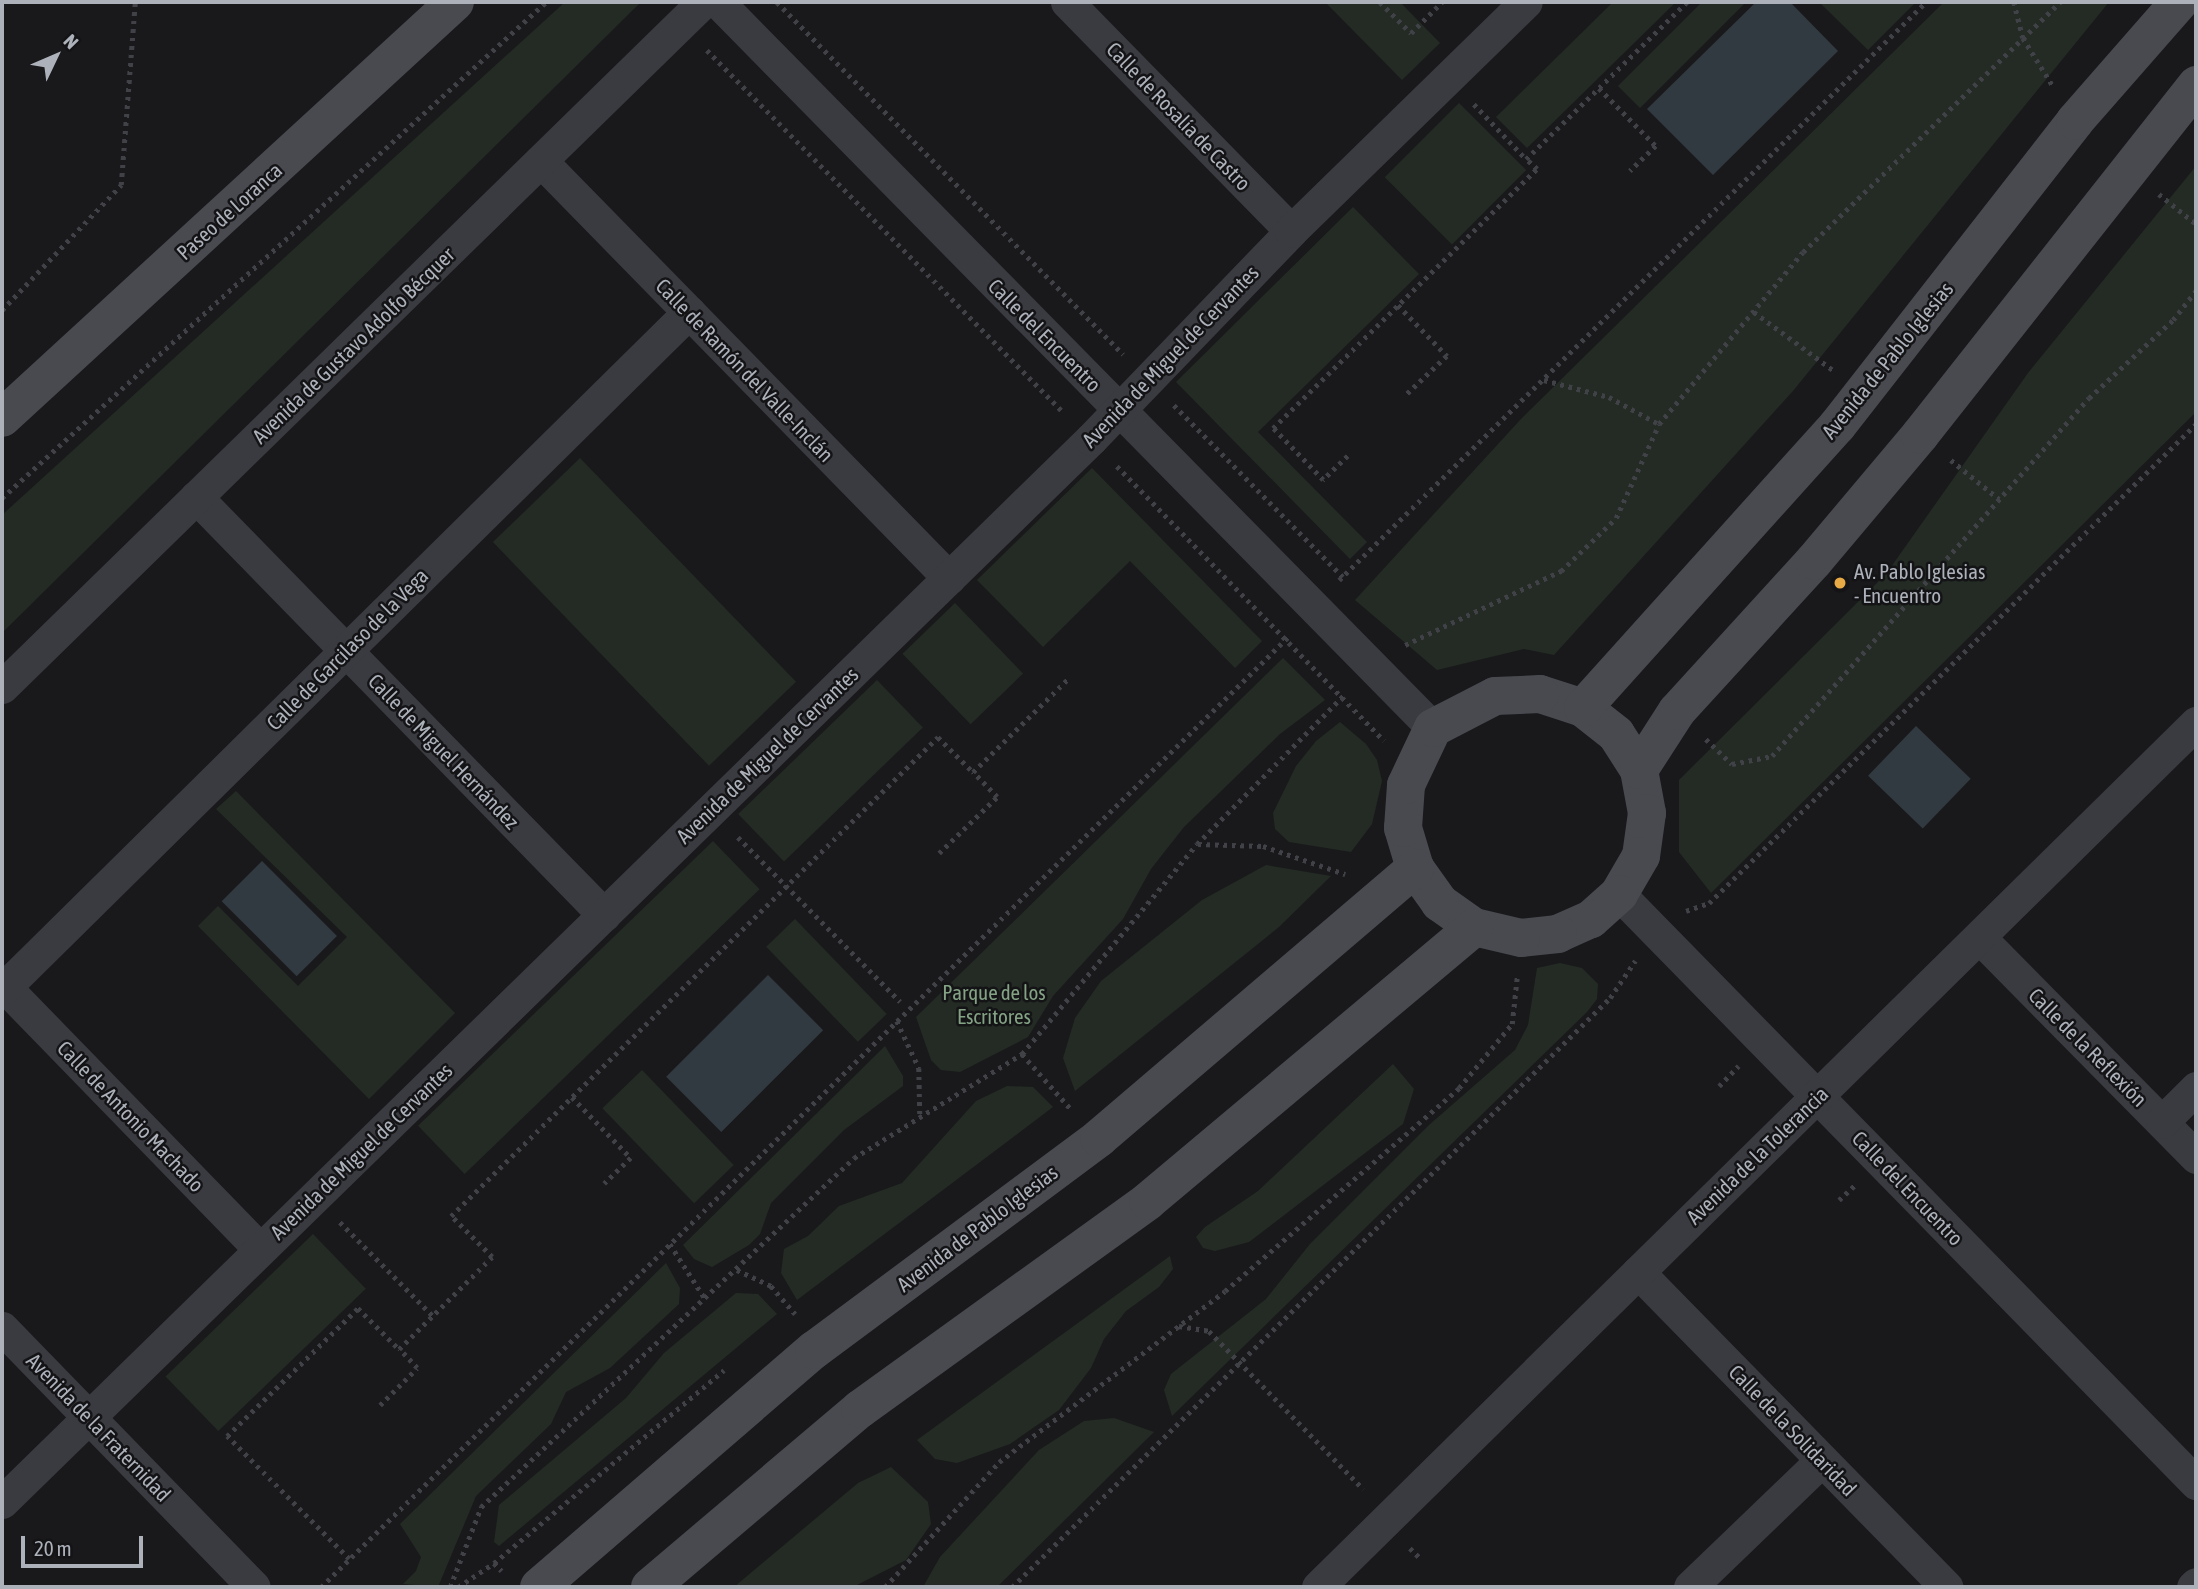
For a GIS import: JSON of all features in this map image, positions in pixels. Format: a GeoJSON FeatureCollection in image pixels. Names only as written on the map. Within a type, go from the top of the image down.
{"type":"FeatureCollection","features":[{"type":"Feature","properties":{"kind":"main road","name":"Paseo de Loranca"},"geometry":{"type":"LineString","coordinates":[[2,418],[455,2]]}},
{"type":"Feature","properties":{"kind":"main road","name":"Avenida de Pablo Iglesias"},"geometry":{"type":"LineString","coordinates":[[1583,708],[1837,426],[2075,121],[2179,2]]}},
{"type":"Feature","properties":{"kind":"main road"},"geometry":{"type":"LineString","coordinates":[[1639,770],[1677,710],[1814,561],[1920,435],[2196,85]]}},
{"type":"Feature","properties":{"kind":"main road"},"geometry":{"type":"LineString","coordinates":[[1540,694],[1583,708],[1616,734],[1639,770],[1647,813],[1641,856],[1619,894],[1591,919],[1558,934],[1521,938],[1474,927],[1440,903],[1415,868],[1403,828],[1406,785],[1433,728],[1495,696],[1540,694]]}},
{"type":"Feature","properties":{"kind":"main road","name":"Avenida de Pablo Iglesias"},"geometry":{"type":"LineString","coordinates":[[524,1583],[814,1350],[1099,1138],[1415,868]]}},
{"type":"Feature","properties":{"kind":"main road"},"geometry":{"type":"LineString","coordinates":[[650,1587],[860,1409],[1148,1201],[1474,927]]}},
{"type":"Feature","properties":{"kind":"street","name":"Avenida de Gustavo Adolfo Bécquer"},"geometry":{"type":"LineString","coordinates":[[2,687],[703,2]]}},
{"type":"Feature","properties":{"kind":"street","name":"Calle del Encuentro"},"geometry":{"type":"LineString","coordinates":[[718,2],[1433,728]]}},
{"type":"Feature","properties":{"kind":"street","name":"Calle de Rosalía de Castro"},"geometry":{"type":"LineString","coordinates":[[1067,2],[1291,231]]}},
{"type":"Feature","properties":{"kind":"street","name":"Avenida de Miguel de Cervantes"},"geometry":{"type":"LineString","coordinates":[[2,1502],[1120,411],[1291,231],[1526,2]]}},
{"type":"Feature","properties":{"kind":"street","name":"Calle de Ramón del Valle-Inclán"},"geometry":{"type":"LineString","coordinates":[[542,162],[949,578]]}},
{"type":"Feature","properties":{"kind":"street","name":"Calle de Garcilaso de la Vega"},"geometry":{"type":"LineString","coordinates":[[3,985],[689,312]]}},
{"type":"Feature","properties":{"kind":"street","name":"Calle de Miguel Hernández"},"geometry":{"type":"LineString","coordinates":[[196,497],[604,915]]}},
{"type":"Feature","properties":{"kind":"street","name":"Avenida de la Tolerancia"},"geometry":{"type":"LineString","coordinates":[[1318,1587],[2196,723]]}},
{"type":"Feature","properties":{"kind":"street","name":"Calle del Encuentro"},"geometry":{"type":"LineString","coordinates":[[1619,894],[2196,1483]]}},
{"type":"Feature","properties":{"kind":"street","name":"Calle de la Reflexión"},"geometry":{"type":"LineString","coordinates":[[1979,937],[2196,1157]]}},
{"type":"Feature","properties":{"kind":"street","name":"Calle de Antonio Machado"},"geometry":{"type":"LineString","coordinates":[[3,985],[260,1249]]}},
{"type":"Feature","properties":{"kind":"street"},"geometry":{"type":"LineString","coordinates":[[2162,1122],[2196,1088]]}},
{"type":"Feature","properties":{"kind":"street","name":"Calle de la Solidaridad"},"geometry":{"type":"LineString","coordinates":[[1638,1272],[1947,1587]]}},
{"type":"Feature","properties":{"kind":"street","name":"Avenida de la Fraternidad"},"geometry":{"type":"LineString","coordinates":[[2,1328],[254,1587]]}},
{"type":"Feature","properties":{"kind":"street"},"geometry":{"type":"LineString","coordinates":[[1690,1587],[1822,1460]]}},
{"type":"Feature","properties":{"kind":"path"},"geometry":{"type":"LineString","coordinates":[[2,310],[121,185],[135,2]]}},
{"type":"Feature","properties":{"kind":"path"},"geometry":{"type":"LineString","coordinates":[[2,498],[546,2]]}},
{"type":"Feature","properties":{"kind":"path"},"geometry":{"type":"LineString","coordinates":[[777,2],[1343,576]]}},
{"type":"Feature","properties":{"kind":"path"},"geometry":{"type":"LineString","coordinates":[[1380,2],[1411,33],[1443,2]]}},
{"type":"Feature","properties":{"kind":"path"},"geometry":{"type":"LineString","coordinates":[[1526,159],[1687,2]]}},
{"type":"Feature","properties":{"kind":"path"},"geometry":{"type":"LineString","coordinates":[[321,1587],[1316,609],[1343,576],[1926,2]]}},
{"type":"Feature","properties":{"kind":"path"},"geometry":{"type":"LineString","coordinates":[[450,1587],[481,1507],[706,1300],[853,1158],[1022,1054],[1197,844],[1342,699],[1369,662],[1561,571],[1616,518],[1659,424],[1803,252],[2060,2]]}},
{"type":"Feature","properties":{"kind":"path"},"geometry":{"type":"LineString","coordinates":[[1348,456],[1323,480],[1273,428],[1537,169],[1447,78]]}},
{"type":"Feature","properties":{"kind":"path"},"geometry":{"type":"LineString","coordinates":[[1599,88],[1656,146],[1630,172]]}},
{"type":"Feature","properties":{"kind":"path"},"geometry":{"type":"LineString","coordinates":[[1677,710],[1732,764],[1772,756],[2088,398],[2173,320],[2196,291]]}},
{"type":"Feature","properties":{"kind":"path"},"geometry":{"type":"LineString","coordinates":[[1398,305],[1447,356],[1406,395]]}},
{"type":"Feature","properties":{"kind":"path"},"geometry":{"type":"LineString","coordinates":[[1543,379],[1609,397],[1659,424]]}},
{"type":"Feature","properties":{"kind":"path"},"geometry":{"type":"LineString","coordinates":[[1012,1587],[1610,998],[1628,969],[1659,935],[1690,907],[1709,903],[2196,424]]}},
{"type":"Feature","properties":{"kind":"path"},"geometry":{"type":"LineString","coordinates":[[973,772],[1067,680]]}},
{"type":"Feature","properties":{"kind":"path"},"geometry":{"type":"LineString","coordinates":[[399,1349],[492,1257],[452,1216],[938,737],[997,797],[939,853]]}},
{"type":"Feature","properties":{"kind":"path"},"geometry":{"type":"LineString","coordinates":[[736,835],[900,1001]]}},
{"type":"Feature","properties":{"kind":"path"},"geometry":{"type":"LineString","coordinates":[[1197,844],[1263,846],[1352,876],[1342,885]]}},
{"type":"Feature","properties":{"kind":"path"},"geometry":{"type":"LineString","coordinates":[[885,1587],[999,1462],[1180,1326],[1458,1088],[1512,1024],[1521,938]]}},
{"type":"Feature","properties":{"kind":"path"},"geometry":{"type":"LineString","coordinates":[[897,1021],[919,1068],[920,1117]]}},
{"type":"Feature","properties":{"kind":"path"},"geometry":{"type":"LineString","coordinates":[[1022,1054],[1072,1110]]}},
{"type":"Feature","properties":{"kind":"path"},"geometry":{"type":"LineString","coordinates":[[572,1097],[631,1158],[604,1184]]}},
{"type":"Feature","properties":{"kind":"path"},"geometry":{"type":"LineString","coordinates":[[1061,1118],[1083,1102]]}},
{"type":"Feature","properties":{"kind":"path"},"geometry":{"type":"LineString","coordinates":[[315,1196],[433,1316]]}},
{"type":"Feature","properties":{"kind":"path"},"geometry":{"type":"LineString","coordinates":[[670,1244],[706,1300]]}},
{"type":"Feature","properties":{"kind":"path"},"geometry":{"type":"LineString","coordinates":[[737,1270],[771,1286],[795,1314]]}},
{"type":"Feature","properties":{"kind":"path"},"geometry":{"type":"LineString","coordinates":[[785,1322],[805,1306]]}},
{"type":"Feature","properties":{"kind":"path"},"geometry":{"type":"LineString","coordinates":[[349,1559],[227,1436],[358,1308],[417,1368],[380,1405]]}},
{"type":"Feature","properties":{"kind":"path"},"geometry":{"type":"LineString","coordinates":[[1180,1326],[1209,1331],[1363,1489]]}},
{"type":"Feature","properties":{"kind":"path"},"geometry":{"type":"LineString","coordinates":[[458,1587],[494,1563],[734,1362]]}},
{"type":"Feature","properties":{"kind":"path"},"geometry":{"type":"LineString","coordinates":[[494,1563],[524,1583]]}},
{"type":"Feature","properties":{"kind":"green space"},"geometry":{"type":"Polygon","coordinates":[[[565,2],[640,3],[2,633],[2,515],[565,2]]]}},
{"type":"Feature","properties":{"kind":"green space"},"geometry":{"type":"Polygon","coordinates":[[[1325,2],[1400,2],[1440,43],[1402,80],[1325,2]]]}},
{"type":"Feature","properties":{"kind":"green space"},"geometry":{"type":"Polygon","coordinates":[[[1613,2],[1676,2],[1527,148],[1496,117],[1613,2]]]}},
{"type":"Feature","properties":{"kind":"green space"},"geometry":{"type":"Polygon","coordinates":[[[1702,2],[1746,2],[1640,108],[1618,86],[1702,2]]]}},
{"type":"Feature","properties":{"kind":"green space"},"geometry":{"type":"Polygon","coordinates":[[[1819,2],[1916,2],[1868,50],[1819,2]]]}},
{"type":"Feature","properties":{"kind":"green space"},"geometry":{"type":"Polygon","coordinates":[[[1944,2],[2109,2],[1793,391],[1554,655],[1524,649],[1437,670],[1355,600],[1521,419],[1944,2]]]}},
{"type":"Feature","properties":{"kind":"green space"},"geometry":{"type":"Polygon","coordinates":[[[1459,103],[1526,170],[1452,244],[1385,177],[1459,103]]]}},
{"type":"Feature","properties":{"kind":"green space"},"geometry":{"type":"Polygon","coordinates":[[[2196,166],[2196,412],[1711,893],[1679,852],[1679,780],[1886,574],[2028,373],[2196,166]]]}},
{"type":"Feature","properties":{"kind":"green space"},"geometry":{"type":"Polygon","coordinates":[[[1353,207],[1419,274],[1258,432],[1367,542],[1350,559],[1176,382],[1353,207]]]}},
{"type":"Feature","properties":{"kind":"green space"},"geometry":{"type":"Polygon","coordinates":[[[580,458],[796,682],[709,766],[493,542],[580,458]]]}},
{"type":"Feature","properties":{"kind":"green space"},"geometry":{"type":"Polygon","coordinates":[[[1092,468],[1262,641],[1235,668],[1130,561],[1043,647],[977,580],[1092,468]]]}},
{"type":"Feature","properties":{"kind":"green space"},"geometry":{"type":"Polygon","coordinates":[[[955,603],[1023,673],[971,724],[902,654],[955,603]]]}},
{"type":"Feature","properties":{"kind":"green space","name":"Parque de los Escritores"},"geometry":{"type":"Polygon","coordinates":[[[1283,658],[1325,700],[1280,734],[1184,827],[1151,869],[1123,919],[1053,996],[1028,1037],[960,1072],[941,1070],[931,1060],[916,1017],[1283,658]]]}},
{"type":"Feature","properties":{"kind":"green space"},"geometry":{"type":"Polygon","coordinates":[[[877,680],[923,727],[784,862],[738,814],[877,680]]]}},
{"type":"Feature","properties":{"kind":"green space"},"geometry":{"type":"Polygon","coordinates":[[[1340,722],[1366,744],[1377,760],[1382,781],[1372,824],[1351,852],[1289,842],[1275,829],[1273,813],[1296,766],[1316,741],[1340,722]]]}},
{"type":"Feature","properties":{"kind":"green space"},"geometry":{"type":"Polygon","coordinates":[[[236,791],[455,1013],[369,1099],[198,926],[218,906],[298,986],[347,937],[216,809],[236,791]]]}},
{"type":"Feature","properties":{"kind":"green space"},"geometry":{"type":"Polygon","coordinates":[[[713,841],[760,889],[465,1174],[418,1126],[713,841]]]}},
{"type":"Feature","properties":{"kind":"green space","name":"Parque de los Escritores"},"geometry":{"type":"Polygon","coordinates":[[[1266,865],[1331,876],[1279,927],[1075,1091],[1063,1058],[1075,1018],[1101,981],[1202,900],[1266,865]]]}},
{"type":"Feature","properties":{"kind":"green space"},"geometry":{"type":"Polygon","coordinates":[[[795,919],[887,1014],[858,1042],[766,947],[795,919]]]}},
{"type":"Feature","properties":{"kind":"green space"},"geometry":{"type":"Polygon","coordinates":[[[1560,963],[1582,968],[1598,984],[1597,999],[1587,1012],[1172,1416],[1164,1390],[1171,1374],[1266,1299],[1310,1244],[1429,1125],[1515,1050],[1528,1025],[1537,968],[1560,963]]]}},
{"type":"Feature","properties":{"kind":"green space","name":"Parque de los Escritores"},"geometry":{"type":"Polygon","coordinates":[[[885,1046],[903,1076],[903,1086],[844,1130],[771,1203],[760,1234],[749,1245],[712,1267],[694,1259],[683,1245],[885,1046]]]}},
{"type":"Feature","properties":{"kind":"green space"},"geometry":{"type":"Polygon","coordinates":[[[1393,1064],[1414,1089],[1403,1124],[1249,1242],[1215,1251],[1203,1248],[1196,1237],[1205,1227],[1258,1191],[1393,1064]]]}},
{"type":"Feature","properties":{"kind":"green space"},"geometry":{"type":"Polygon","coordinates":[[[642,1070],[734,1165],[694,1203],[602,1108],[642,1070]]]}},
{"type":"Feature","properties":{"kind":"green space","name":"Parque de los Escritores"},"geometry":{"type":"Polygon","coordinates":[[[1007,1086],[1033,1087],[1053,1107],[797,1300],[781,1273],[784,1249],[808,1236],[839,1206],[902,1183],[976,1101],[1007,1086]]]}},
{"type":"Feature","properties":{"kind":"green space"},"geometry":{"type":"Polygon","coordinates":[[[313,1234],[366,1289],[218,1431],[166,1376],[313,1234]]]}},
{"type":"Feature","properties":{"kind":"green space"},"geometry":{"type":"Polygon","coordinates":[[[1170,1256],[1173,1269],[1159,1287],[1126,1311],[1104,1339],[1091,1368],[1059,1410],[1010,1444],[957,1463],[935,1459],[917,1440],[1170,1256]]]}},
{"type":"Feature","properties":{"kind":"green space"},"geometry":{"type":"Polygon","coordinates":[[[666,1263],[680,1288],[679,1304],[610,1368],[566,1392],[551,1424],[476,1496],[438,1587],[403,1584],[416,1571],[421,1557],[400,1524],[666,1263]]]}},
{"type":"Feature","properties":{"kind":"green space"},"geometry":{"type":"Polygon","coordinates":[[[736,1293],[758,1294],[777,1314],[499,1546],[494,1542],[499,1505],[626,1398],[664,1353],[736,1293]]]}},
{"type":"Feature","properties":{"kind":"green space"},"geometry":{"type":"Polygon","coordinates":[[[1114,1418],[1154,1432],[997,1587],[923,1587],[940,1557],[1039,1450],[1084,1421],[1114,1418]]]}},
{"type":"Feature","properties":{"kind":"green space"},"geometry":{"type":"Polygon","coordinates":[[[891,1467],[928,1502],[931,1524],[906,1560],[853,1587],[734,1587],[858,1483],[891,1467]]]}},
{"type":"Feature","properties":{"kind":"shaded area"},"geometry":{"type":"Polygon","coordinates":[[[1756,2],[1790,2],[1838,51],[1713,175],[1647,109],[1756,2]]]}},
{"type":"Feature","properties":{"kind":"shaded area"},"geometry":{"type":"Polygon","coordinates":[[[1916,726],[1971,779],[1923,828],[1868,776],[1916,726]]]}},
{"type":"Feature","properties":{"kind":"shaded area"},"geometry":{"type":"Polygon","coordinates":[[[262,861],[337,936],[297,976],[222,901],[262,861]]]}},
{"type":"Feature","properties":{"kind":"shaded area"},"geometry":{"type":"Polygon","coordinates":[[[768,975],[823,1030],[721,1132],[666,1077],[768,975]]]}},
{"type":"Feature","properties":{"kind":"place","name":"Av. Pablo Iglesias - Encuentro"},"geometry":{"type":"Point","coordinates":[1840,583]}}]}
